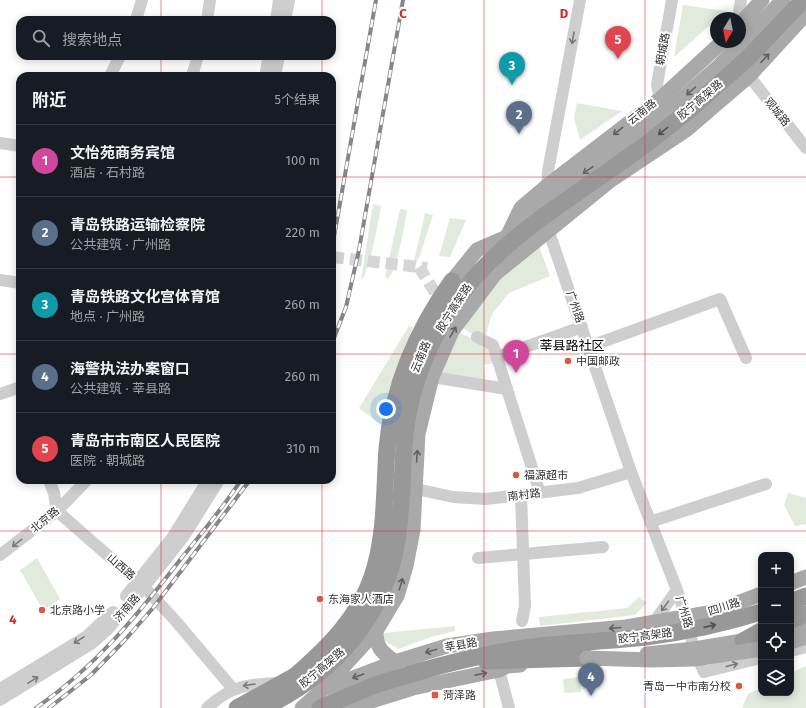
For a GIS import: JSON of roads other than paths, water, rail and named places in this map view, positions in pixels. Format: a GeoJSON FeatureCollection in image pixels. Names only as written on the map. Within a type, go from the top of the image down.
{"type":"FeatureCollection","features":[{"type":"Feature","properties":{"kind":"highway","name":"胶宁高架路"},"geometry":{"type":"LineString","coordinates":[[266,704],[296,690],[330,664],[353,641],[378,600],[390,569],[397,542],[401,510],[404,445],[411,402],[428,350],[442,323],[458,299],[488,263],[512,240],[560,203],[631,155],[693,106],[749,56],[803,0]]}},
{"type":"Feature","properties":{"kind":"highway"},"geometry":{"type":"LineString","coordinates":[[237,708],[295,676],[328,646],[357,607],[372,577],[381,539],[391,421],[408,359],[436,302],[452,281]]}},
{"type":"Feature","properties":{"kind":"highway"},"geometry":{"type":"LineString","coordinates":[[794,601],[806,596]]}},
{"type":"Feature","properties":{"kind":"highway","name":"胶宁高架路"},"geometry":{"type":"LineString","coordinates":[[320,708],[375,685],[442,665],[528,648],[680,632],[712,626],[758,613]]}},
{"type":"Feature","properties":{"kind":"highway"},"geometry":{"type":"LineString","coordinates":[[794,619],[806,614]]}},
{"type":"Feature","properties":{"kind":"highway"},"geometry":{"type":"LineString","coordinates":[[743,641],[758,633]]}},
{"type":"Feature","properties":{"kind":"highway"},"geometry":{"type":"LineString","coordinates":[[410,674],[441,666],[472,662],[588,658]]}},
{"type":"Feature","properties":{"kind":"main road"},"geometry":{"type":"LineString","coordinates":[[746,17],[762,0]]}},
{"type":"Feature","properties":{"kind":"main road"},"geometry":{"type":"LineString","coordinates":[[547,192],[612,153],[676,104],[720,65],[783,0]]}},
{"type":"Feature","properties":{"kind":"main road","name":"云南路"},"geometry":{"type":"LineString","coordinates":[[302,708],[323,689],[376,630],[397,596],[406,566],[413,530],[418,434],[432,377],[452,331],[495,274],[611,180],[686,130],[748,76],[806,14]]}},
{"type":"Feature","properties":{"kind":"main road","name":"云南路"},"geometry":{"type":"LineString","coordinates":[[266,704],[325,659],[348,635],[368,604],[380,575],[392,521],[400,420],[411,381],[422,350],[465,279],[507,237],[547,192],[660,99],[715,48]]}},
{"type":"Feature","properties":{"kind":"main road"},"geometry":{"type":"LineString","coordinates":[[452,281],[477,250],[507,237]]}},
{"type":"Feature","properties":{"kind":"main road"},"geometry":{"type":"LineString","coordinates":[[794,582],[806,578]]}},
{"type":"Feature","properties":{"kind":"main road","name":"四川路"},"geometry":{"type":"LineString","coordinates":[[686,617],[714,612],[758,595]]}},
{"type":"Feature","properties":{"kind":"main road","name":"莘县路"},"geometry":{"type":"LineString","coordinates":[[244,708],[266,704],[323,689],[395,662],[447,646],[493,639],[626,627],[686,617]]}},
{"type":"Feature","properties":{"kind":"main road"},"geometry":{"type":"LineString","coordinates":[[794,629],[806,626]]}},
{"type":"Feature","properties":{"kind":"main road"},"geometry":{"type":"LineString","coordinates":[[376,630],[376,639],[380,650],[395,662]]}},
{"type":"Feature","properties":{"kind":"main road"},"geometry":{"type":"LineString","coordinates":[[794,641],[806,637]]}},
{"type":"Feature","properties":{"kind":"main road"},"geometry":{"type":"LineString","coordinates":[[349,708],[413,688],[499,670],[507,666],[620,657],[694,649],[758,638]]}},
{"type":"Feature","properties":{"kind":"main road"},"geometry":{"type":"LineString","coordinates":[[588,658],[651,660],[694,659],[758,649]]}},
{"type":"Feature","properties":{"kind":"street"},"geometry":{"type":"LineString","coordinates":[[137,16],[142,0]]}},
{"type":"Feature","properties":{"kind":"street"},"geometry":{"type":"LineString","coordinates":[[208,16],[210,0]]}},
{"type":"Feature","properties":{"kind":"street"},"geometry":{"type":"LineString","coordinates":[[277,16],[279,0]]}},
{"type":"Feature","properties":{"kind":"street"},"geometry":{"type":"LineString","coordinates":[[286,16],[289,0]]}},
{"type":"Feature","properties":{"kind":"street","name":"广州路"},"geometry":{"type":"LineString","coordinates":[[580,0],[547,192],[550,235],[631,472],[677,590],[694,649],[704,672],[758,659]]}},
{"type":"Feature","properties":{"kind":"street","name":"朝城路"},"geometry":{"type":"LineString","coordinates":[[660,99],[657,85],[672,0]]}},
{"type":"Feature","properties":{"kind":"street"},"geometry":{"type":"LineString","coordinates":[[739,12],[741,0]]}},
{"type":"Feature","properties":{"kind":"street"},"geometry":{"type":"LineString","coordinates":[[112,72],[118,60]]}},
{"type":"Feature","properties":{"kind":"street"},"geometry":{"type":"LineString","coordinates":[[193,72],[197,60]]}},
{"type":"Feature","properties":{"kind":"street"},"geometry":{"type":"LineString","coordinates":[[266,72],[268,60]]}},
{"type":"Feature","properties":{"kind":"street"},"geometry":{"type":"LineString","coordinates":[[276,72],[277,60]]}},
{"type":"Feature","properties":{"kind":"street","name":"观城路"},"geometry":{"type":"LineString","coordinates":[[748,76],[806,148]]}},
{"type":"Feature","properties":{"kind":"street"},"geometry":{"type":"LineString","coordinates":[[0,143],[16,145]]}},
{"type":"Feature","properties":{"kind":"street"},"geometry":{"type":"LineString","coordinates":[[0,280],[16,282]]}},
{"type":"Feature","properties":{"kind":"street"},"geometry":{"type":"LineString","coordinates":[[588,347],[720,299],[746,358]]}},
{"type":"Feature","properties":{"kind":"street"},"geometry":{"type":"LineString","coordinates":[[497,357],[582,327]]}},
{"type":"Feature","properties":{"kind":"street"},"geometry":{"type":"LineString","coordinates":[[477,337],[493,345],[540,493]]}},
{"type":"Feature","properties":{"kind":"street"},"geometry":{"type":"LineString","coordinates":[[432,377],[507,389]]}},
{"type":"Feature","properties":{"kind":"street"},"geometry":{"type":"LineString","coordinates":[[0,394],[16,391]]}},
{"type":"Feature","properties":{"kind":"street","name":"南村路"},"geometry":{"type":"LineString","coordinates":[[394,484],[453,497],[486,500],[578,488],[631,472]]}},
{"type":"Feature","properties":{"kind":"street"},"geometry":{"type":"LineString","coordinates":[[50,484],[57,511]]}},
{"type":"Feature","properties":{"kind":"street","name":"北京路"},"geometry":{"type":"LineString","coordinates":[[0,555],[57,511],[83,484]]}},
{"type":"Feature","properties":{"kind":"street","name":"济南路"},"geometry":{"type":"LineString","coordinates":[[0,700],[91,644],[107,630],[141,585],[206,484]]}},
{"type":"Feature","properties":{"kind":"street","name":"济南路"},"geometry":{"type":"LineString","coordinates":[[0,690],[87,636],[103,622],[141,585],[184,536],[216,484]]}},
{"type":"Feature","properties":{"kind":"street"},"geometry":{"type":"LineString","coordinates":[[650,522],[766,484]]}},
{"type":"Feature","properties":{"kind":"street"},"geometry":{"type":"LineString","coordinates":[[521,495],[525,606],[522,621]]}},
{"type":"Feature","properties":{"kind":"street","name":"山西路"},"geometry":{"type":"LineString","coordinates":[[57,511],[141,585],[174,618],[233,689]]}},
{"type":"Feature","properties":{"kind":"street"},"geometry":{"type":"LineString","coordinates":[[478,558],[603,547]]}},
{"type":"Feature","properties":{"kind":"street"},"geometry":{"type":"LineString","coordinates":[[654,622],[677,590]]}},
{"type":"Feature","properties":{"kind":"street"},"geometry":{"type":"LineString","coordinates":[[794,650],[806,647]]}},
{"type":"Feature","properties":{"kind":"street"},"geometry":{"type":"LineString","coordinates":[[499,670],[509,708]]}},
{"type":"Feature","properties":{"kind":"street"},"geometry":{"type":"LineString","coordinates":[[206,708],[219,696],[233,689],[261,683],[281,683],[302,678]]}},
{"type":"Feature","properties":{"kind":"tunnel"},"geometry":{"type":"LineString","coordinates":[[336,257],[427,268]]}},
{"type":"Feature","properties":{"kind":"tunnel"},"geometry":{"type":"LineString","coordinates":[[419,267],[443,305]]}},
{"type":"Feature","properties":{"kind":"railway"},"geometry":{"type":"LineString","coordinates":[[336,225],[376,0]]}},
{"type":"Feature","properties":{"kind":"railway"},"geometry":{"type":"LineString","coordinates":[[336,333],[346,307],[359,250],[403,0]]}},
{"type":"Feature","properties":{"kind":"railway"},"geometry":{"type":"LineString","coordinates":[[36,708],[77,676],[114,640],[212,521],[238,484]]}},
{"type":"Feature","properties":{"kind":"railway"},"geometry":{"type":"LineString","coordinates":[[49,708],[91,675],[125,640],[153,608],[247,484]]}},
{"type":"Feature","properties":{"kind":"place","name":"青岛市市南区人民医院"},"geometry":{"type":"Point","coordinates":[618,59]}},
{"type":"Feature","properties":{"kind":"place","name":"青岛铁路文化宫体育馆"},"geometry":{"type":"Point","coordinates":[512,85]}},
{"type":"Feature","properties":{"kind":"place","name":"青岛铁路运输检察院"},"geometry":{"type":"Point","coordinates":[519,134]}},
{"type":"Feature","properties":{"kind":"place","name":"中国邮政"},"geometry":{"type":"Point","coordinates":[568,361]}},
{"type":"Feature","properties":{"kind":"place","name":"文怡苑商务宾馆"},"geometry":{"type":"Point","coordinates":[516,373]}},
{"type":"Feature","properties":{"kind":"place","name":"福源超市"},"geometry":{"type":"Point","coordinates":[516,475]}},
{"type":"Feature","properties":{"kind":"place","name":"东海家人酒店"},"geometry":{"type":"Point","coordinates":[320,599]}},
{"type":"Feature","properties":{"kind":"place","name":"北京路小学"},"geometry":{"type":"Point","coordinates":[42,610]}},
{"type":"Feature","properties":{"kind":"place","name":"青岛一中市南分校"},"geometry":{"type":"Point","coordinates":[739,686]}},
{"type":"Feature","properties":{"kind":"place","name":"菏泽路"},"geometry":{"type":"Point","coordinates":[435,695]}},
{"type":"Feature","properties":{"kind":"place","name":"海警执法办案窗口"},"geometry":{"type":"Point","coordinates":[591,696]}},
{"type":"Feature","properties":{"kind":"district","name":"莘县路社区"},"geometry":{"type":"Point","coordinates":[572,345]}}]}
